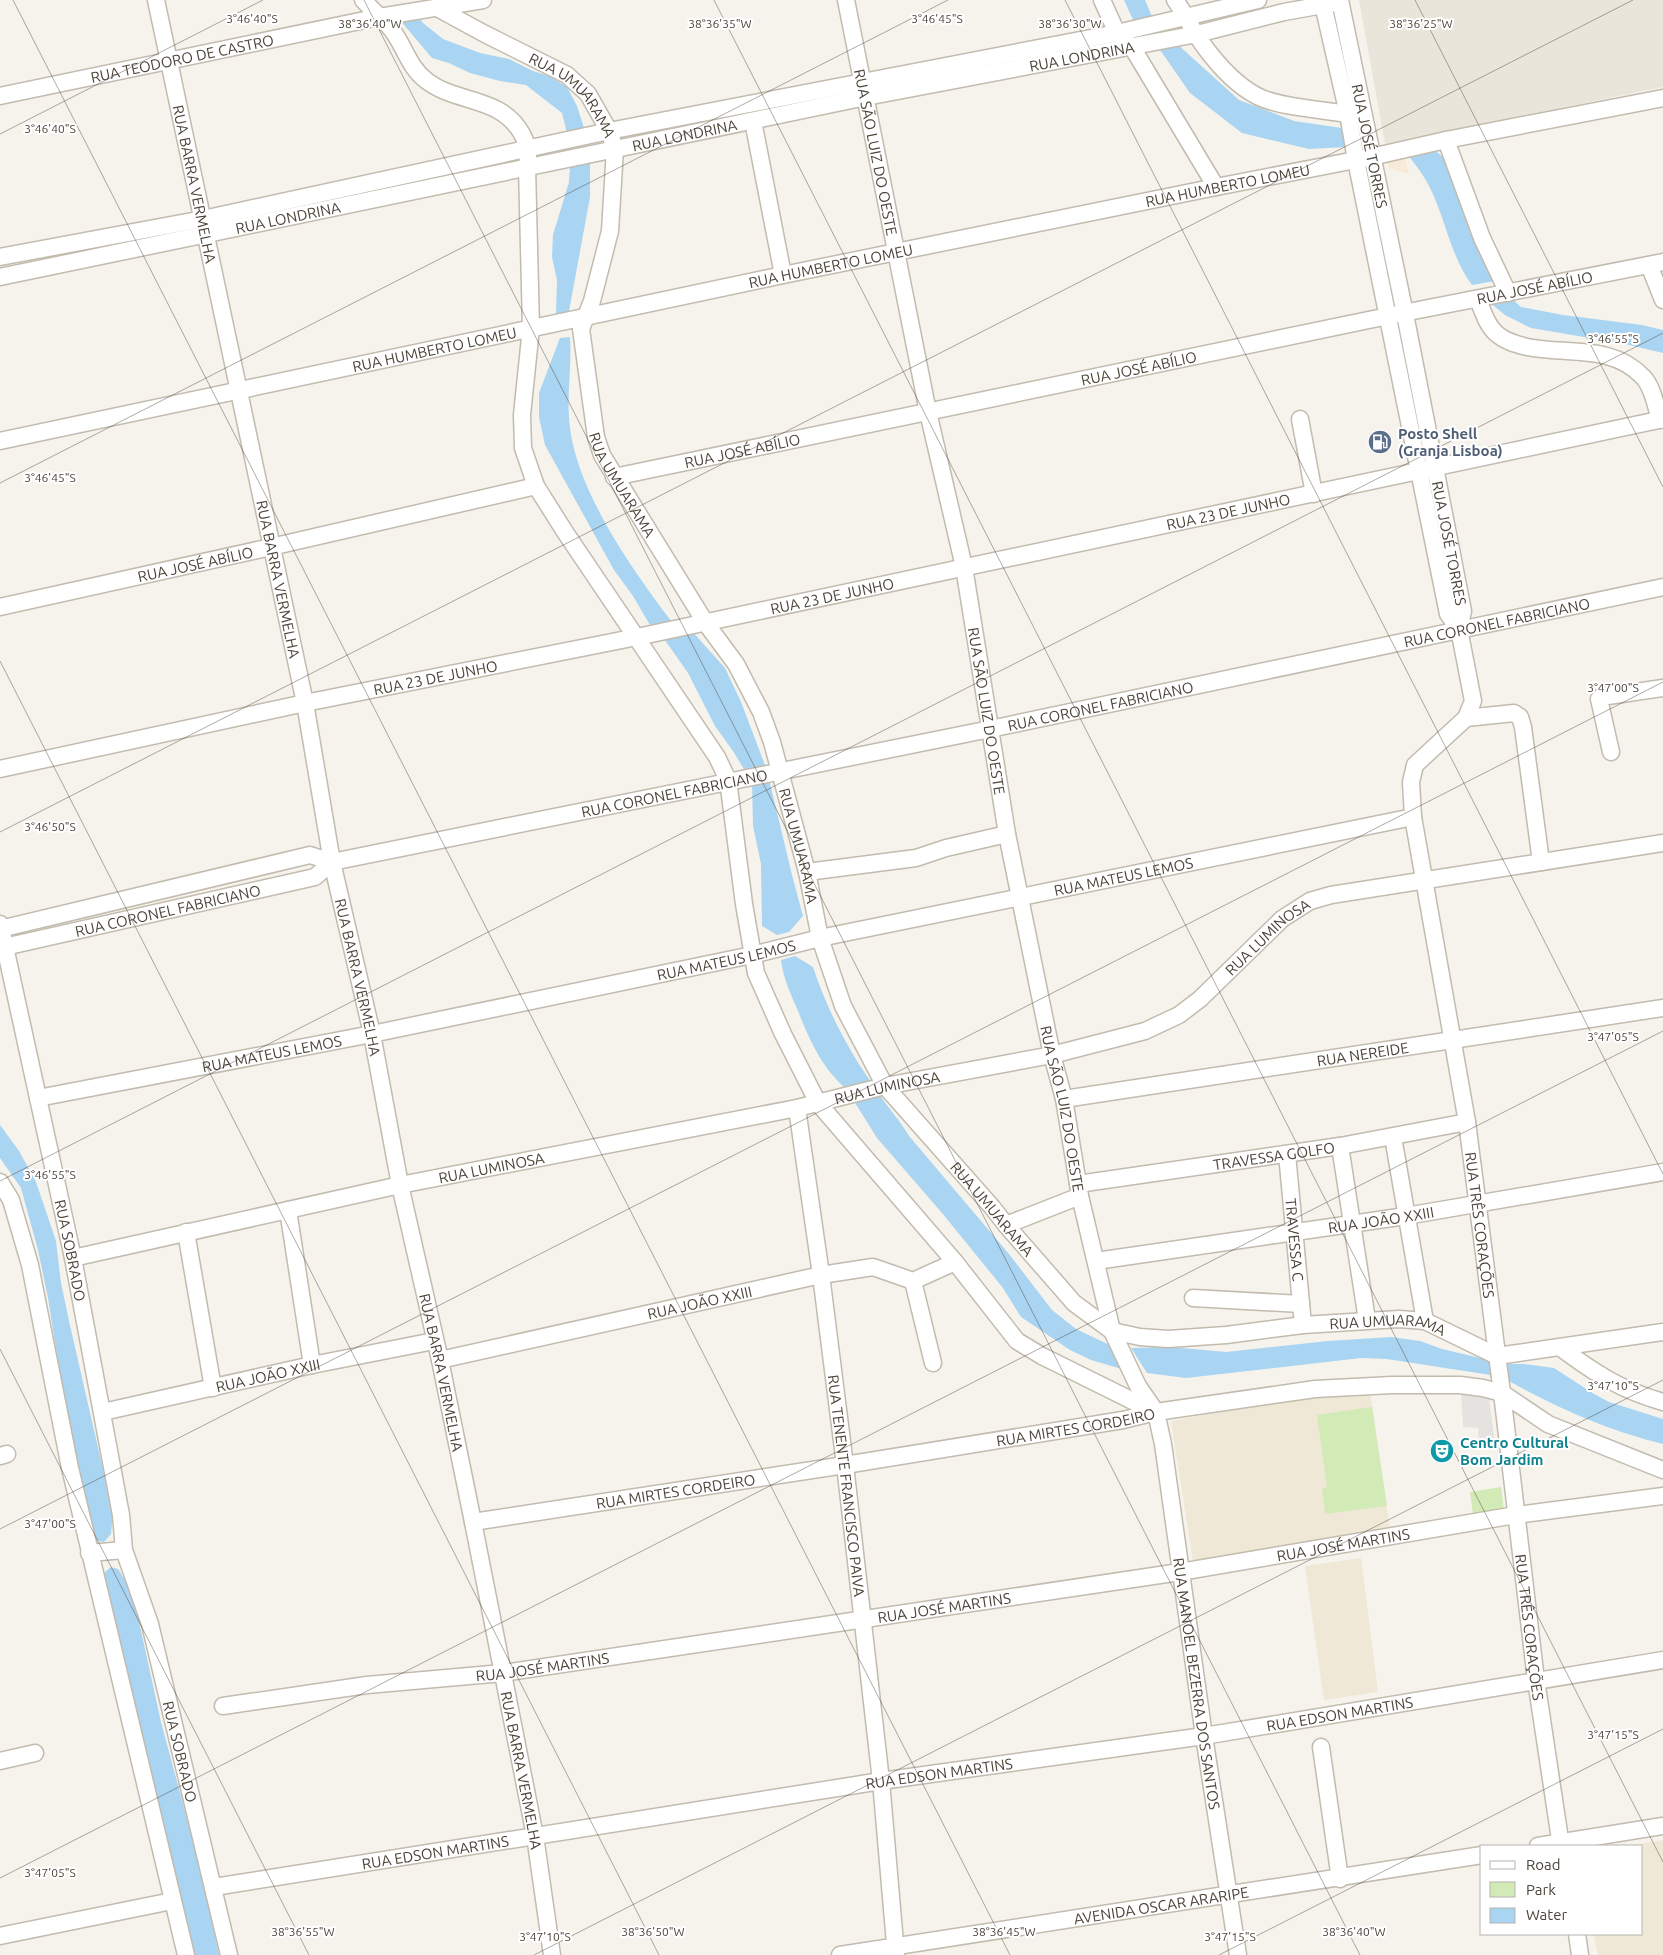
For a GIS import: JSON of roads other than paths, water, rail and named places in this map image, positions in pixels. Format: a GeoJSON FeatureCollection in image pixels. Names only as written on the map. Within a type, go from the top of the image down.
{"type":"FeatureCollection","features":[{"type":"Feature","properties":{"kind":"street","name":"RUA BARRA VERMELHA"},"geometry":{"type":"LineString","coordinates":[[156,0],[305,703],[332,862],[372,1034],[400,1185],[434,1341],[440,1360],[473,1522],[535,1836],[552,1955]]}},
{"type":"Feature","properties":{"kind":"street"},"geometry":{"type":"LineString","coordinates":[[363,0],[393,31],[416,71],[427,81],[443,91],[492,107],[503,113],[516,124],[530,149],[527,167],[531,328],[522,416],[523,448],[536,486],[717,757],[728,780],[756,973],[783,1034],[818,1103],[955,1262],[1017,1340],[1042,1356],[1156,1412]]}},
{"type":"Feature","properties":{"kind":"street","name":"RUA TEODORO DE CASTRO"},"geometry":{"type":"LineString","coordinates":[[0,96],[378,17],[434,6],[483,0]]}},
{"type":"Feature","properties":{"kind":"street","name":"RUA SÃO LUIZ DO OESTE"},"geometry":{"type":"LineString","coordinates":[[846,0],[928,412],[964,567],[1007,834],[1052,1055],[1064,1099],[1079,1190],[1112,1331],[1138,1386],[1156,1412]]}},
{"type":"Feature","properties":{"kind":"street"},"geometry":{"type":"LineString","coordinates":[[1102,0],[1117,33],[1132,47],[1216,187]]}},
{"type":"Feature","properties":{"kind":"street"},"geometry":{"type":"LineString","coordinates":[[1175,0],[1187,16],[1202,44],[1226,71],[1259,97],[1288,105],[1348,114]]}},
{"type":"Feature","properties":{"kind":"street","name":"RUA LONDRINA"},"geometry":{"type":"LineString","coordinates":[[438,178],[530,149],[609,131],[1117,33],[1258,0]]}},
{"type":"Feature","properties":{"kind":"street","name":"RUA LONDRINA"},"geometry":{"type":"LineString","coordinates":[[0,277],[205,227],[438,178],[527,167],[866,98],[1197,34],[1323,2],[1340,1]]}},
{"type":"Feature","properties":{"kind":"street","name":"RUA JOSÉ TORRES"},"geometry":{"type":"LineString","coordinates":[[1340,1],[1388,316],[1463,611],[1459,629]]}},
{"type":"Feature","properties":{"kind":"street","name":"RUA JOSÉ TORRES"},"geometry":{"type":"LineString","coordinates":[[1323,2],[1348,114],[1364,158],[1405,314],[1427,470]]}},
{"type":"Feature","properties":{"kind":"street","name":"RUA UMUARAMA"},"geometry":{"type":"LineString","coordinates":[[434,6],[566,75],[588,94],[609,131],[616,149],[610,231],[592,301],[581,329],[596,437],[602,455],[614,477],[705,622],[736,664],[756,704],[772,742],[807,872],[820,938],[843,1006],[885,1086],[1074,1303],[1112,1331],[1140,1337],[1168,1339],[1226,1335],[1303,1325],[1399,1318],[1425,1321],[1497,1356]]}},
{"type":"Feature","properties":{"kind":"street","name":"RUA HUMBERTO LOMEU"},"geometry":{"type":"LineString","coordinates":[[0,441],[783,275],[1446,140],[1663,98]]}},
{"type":"Feature","properties":{"kind":"street"},"geometry":{"type":"LineString","coordinates":[[753,121],[783,275]]}},
{"type":"Feature","properties":{"kind":"street"},"geometry":{"type":"LineString","coordinates":[[1446,140],[1482,238],[1508,293]]}},
{"type":"Feature","properties":{"kind":"street","name":"RUA LONDRINA"},"geometry":{"type":"LineString","coordinates":[[0,257],[205,227]]}},
{"type":"Feature","properties":{"kind":"street"},"geometry":{"type":"LineString","coordinates":[[1656,263],[1663,300]]}},
{"type":"Feature","properties":{"kind":"street","name":"RUA JOSÉ ABÍLIO"},"geometry":{"type":"LineString","coordinates":[[614,477],[1388,316],[1656,263]]}},
{"type":"Feature","properties":{"kind":"street"},"geometry":{"type":"LineString","coordinates":[[1478,299],[1487,322],[1505,340],[1538,349],[1608,355],[1629,365],[1644,378],[1661,419]]}},
{"type":"Feature","properties":{"kind":"street"},"geometry":{"type":"LineString","coordinates":[[1300,419],[1314,494]]}},
{"type":"Feature","properties":{"kind":"street","name":"RUA 23 DE JUNHO"},"geometry":{"type":"LineString","coordinates":[[0,769],[305,703],[637,637],[1661,419]]}},
{"type":"Feature","properties":{"kind":"street","name":"RUA JOSÉ ABÍLIO"},"geometry":{"type":"LineString","coordinates":[[0,607],[536,486]]}},
{"type":"Feature","properties":{"kind":"street","name":"RUA CORONEL FABRICIANO"},"geometry":{"type":"LineString","coordinates":[[0,927],[310,855],[332,862],[728,780],[780,772],[990,729],[1663,587]]}},
{"type":"Feature","properties":{"kind":"street"},"geometry":{"type":"LineString","coordinates":[[1459,629],[1473,701],[1466,718],[1514,713],[1520,717],[1523,727],[1541,862]]}},
{"type":"Feature","properties":{"kind":"street"},"geometry":{"type":"LineString","coordinates":[[1611,752],[1599,700],[1601,698],[1663,688]]}},
{"type":"Feature","properties":{"kind":"street","name":"RUA TRÊS CORAÇÕES"},"geometry":{"type":"LineString","coordinates":[[1466,718],[1415,765],[1410,782],[1413,817],[1467,1122],[1536,1680],[1561,1844]]}},
{"type":"Feature","properties":{"kind":"street","name":"RUA MATEUS LEMOS"},"geometry":{"type":"LineString","coordinates":[[38,1098],[372,1034],[752,955],[820,938],[1020,896],[1413,817]]}},
{"type":"Feature","properties":{"kind":"street"},"geometry":{"type":"LineString","coordinates":[[807,872],[916,858],[946,848],[1007,834]]}},
{"type":"Feature","properties":{"kind":"street","name":"RUA LUMINOSA"},"geometry":{"type":"LineString","coordinates":[[73,1258],[400,1185],[797,1108],[885,1086],[1052,1055],[1145,1031],[1179,1016],[1200,999],[1282,919],[1310,901],[1331,895],[1663,843]]}},
{"type":"Feature","properties":{"kind":"street","name":"RUA CORONEL FABRICIANO"},"geometry":{"type":"LineString","coordinates":[[3,947],[315,877],[332,862]]}},
{"type":"Feature","properties":{"kind":"street","name":"RUA SOBRADO"},"geometry":{"type":"LineString","coordinates":[[0,927],[73,1258],[122,1515],[124,1550],[150,1624],[229,1955]]}},
{"type":"Feature","properties":{"kind":"street","name":"RUA NEREIDE"},"geometry":{"type":"LineString","coordinates":[[1064,1099],[1663,1008]]}},
{"type":"Feature","properties":{"kind":"street","name":"RUA TENENTE FRANCISCO PAIVA"},"geometry":{"type":"LineString","coordinates":[[797,1108],[821,1275],[845,1466],[881,1781],[896,1950]]}},
{"type":"Feature","properties":{"kind":"street","name":"TRAVESSA GOLFO"},"geometry":{"type":"LineString","coordinates":[[1006,1226],[1079,1190],[1394,1137],[1467,1122]]}},
{"type":"Feature","properties":{"kind":"street"},"geometry":{"type":"LineString","coordinates":[[1394,1137],[1425,1321]]}},
{"type":"Feature","properties":{"kind":"street"},"geometry":{"type":"LineString","coordinates":[[1340,1146],[1367,1320]]}},
{"type":"Feature","properties":{"kind":"street","name":"TRAVESSA C"},"geometry":{"type":"LineString","coordinates":[[1287,1154],[1303,1325]]}},
{"type":"Feature","properties":{"kind":"street","name":"RUA JOÃO XXIII"},"geometry":{"type":"LineString","coordinates":[[1096,1261],[1406,1216],[1663,1172]]}},
{"type":"Feature","properties":{"kind":"street"},"geometry":{"type":"LineString","coordinates":[[0,1182],[11,1200],[30,1265],[68,1458],[89,1552],[186,1955]]}},
{"type":"Feature","properties":{"kind":"street"},"geometry":{"type":"LineString","coordinates":[[288,1210],[312,1365]]}},
{"type":"Feature","properties":{"kind":"street"},"geometry":{"type":"LineString","coordinates":[[186,1232],[212,1388]]}},
{"type":"Feature","properties":{"kind":"street"},"geometry":{"type":"LineString","coordinates":[[933,1363],[914,1281],[955,1262]]}},
{"type":"Feature","properties":{"kind":"street","name":"RUA JOÃO XXIII"},"geometry":{"type":"LineString","coordinates":[[440,1360],[821,1275],[873,1267],[914,1281]]}},
{"type":"Feature","properties":{"kind":"street"},"geometry":{"type":"LineString","coordinates":[[1193,1298],[1301,1304]]}},
{"type":"Feature","properties":{"kind":"street"},"geometry":{"type":"LineString","coordinates":[[1497,1356],[1663,1332]]}},
{"type":"Feature","properties":{"kind":"street","name":"RUA JOÃO XXIII"},"geometry":{"type":"LineString","coordinates":[[103,1412],[312,1365],[434,1341]]}},
{"type":"Feature","properties":{"kind":"street"},"geometry":{"type":"LineString","coordinates":[[1561,1348],[1594,1373],[1636,1394],[1663,1402]]}},
{"type":"Feature","properties":{"kind":"street","name":"RUA MIRTES CORDEIRO"},"geometry":{"type":"LineString","coordinates":[[473,1522],[845,1466],[1123,1420],[1156,1412],[1315,1389],[1382,1385],[1460,1385],[1483,1388],[1502,1394],[1548,1424],[1663,1470]]}},
{"type":"Feature","properties":{"kind":"street","name":"RUA MANOEL BEZERRA DOS SANTOS"},"geometry":{"type":"LineString","coordinates":[[1156,1412],[1238,1955]]}},
{"type":"Feature","properties":{"kind":"street","name":"RUA JOSÉ MARTINS"},"geometry":{"type":"LineString","coordinates":[[223,1706],[367,1685],[503,1673],[1180,1572],[1516,1515],[1663,1496]]}},
{"type":"Feature","properties":{"kind":"street"},"geometry":{"type":"LineString","coordinates":[[89,1552],[124,1550]]}},
{"type":"Feature","properties":{"kind":"street","name":"RUA EDSON MARTINS"},"geometry":{"type":"LineString","coordinates":[[214,1887],[881,1781],[1204,1736],[1663,1660]]}},
{"type":"Feature","properties":{"kind":"street"},"geometry":{"type":"LineString","coordinates":[[1321,1748],[1340,1879]]}},
{"type":"Feature","properties":{"kind":"street"},"geometry":{"type":"LineString","coordinates":[[0,1761],[35,1753]]}},
{"type":"Feature","properties":{"kind":"street"},"geometry":{"type":"LineString","coordinates":[[1561,1844],[1663,1826]]}},
{"type":"Feature","properties":{"kind":"street","name":"AVENIDA OSCAR ARARIPE"},"geometry":{"type":"LineString","coordinates":[[840,1955],[896,1950],[1480,1855]]}},
{"type":"Feature","properties":{"kind":"street"},"geometry":{"type":"LineString","coordinates":[[0,1936],[172,1901]]}},
{"type":"Feature","properties":{"kind":"street"},"geometry":{"type":"LineString","coordinates":[[1576,1935],[1580,1955]]}},
{"type":"Feature","properties":{"kind":"water"},"geometry":{"type":"Polygon","coordinates":[[[1124,0],[1145,0],[1153,19],[1134,22],[1124,0]]]}},
{"type":"Feature","properties":{"kind":"water"},"geometry":{"type":"Polygon","coordinates":[[[418,16],[423,23],[443,39],[480,53],[509,59],[533,71],[549,76],[567,87],[577,106],[586,134],[568,137],[562,113],[526,85],[500,81],[470,73],[449,63],[432,58],[399,19],[418,16]]]}},
{"type":"Feature","properties":{"kind":"water"},"geometry":{"type":"Polygon","coordinates":[[[1176,43],[1239,100],[1294,121],[1342,128],[1346,147],[1309,149],[1242,133],[1190,93],[1158,47],[1176,43]]]}},
{"type":"Feature","properties":{"kind":"water"},"geometry":{"type":"Polygon","coordinates":[[[1429,146],[1443,157],[1477,245],[1495,281],[1472,285],[1459,263],[1429,185],[1405,151],[1429,146]]]}},
{"type":"Feature","properties":{"kind":"water"},"geometry":{"type":"Polygon","coordinates":[[[590,162],[590,197],[569,311],[556,314],[557,280],[552,257],[553,235],[569,182],[570,166],[590,162]]]}},
{"type":"Feature","properties":{"kind":"water"},"geometry":{"type":"Polygon","coordinates":[[[1511,298],[1521,307],[1563,315],[1642,325],[1663,330],[1663,353],[1625,344],[1531,328],[1505,315],[1489,302],[1511,298]]]}},
{"type":"Feature","properties":{"kind":"water"},"geometry":{"type":"Polygon","coordinates":[[[570,337],[570,428],[575,453],[584,479],[609,530],[672,622],[650,625],[633,596],[614,570],[545,445],[539,417],[539,393],[560,338],[570,337]]]}},
{"type":"Feature","properties":{"kind":"water"},"geometry":{"type":"Polygon","coordinates":[[[691,630],[725,668],[741,702],[765,765],[745,771],[715,726],[688,673],[662,636],[691,630]]]}},
{"type":"Feature","properties":{"kind":"water"},"geometry":{"type":"Polygon","coordinates":[[[768,775],[803,916],[789,932],[777,935],[762,926],[761,864],[753,826],[752,781],[768,775]]]}},
{"type":"Feature","properties":{"kind":"water"},"geometry":{"type":"Polygon","coordinates":[[[795,956],[813,967],[838,1027],[871,1082],[845,1088],[823,1062],[807,1033],[782,967],[781,960],[795,956]]]}},
{"type":"Feature","properties":{"kind":"water"},"geometry":{"type":"Polygon","coordinates":[[[878,1092],[909,1136],[1009,1254],[1052,1310],[1076,1329],[1118,1349],[1132,1372],[1091,1360],[1070,1350],[1021,1317],[1003,1288],[942,1213],[877,1138],[852,1098],[878,1092]]]}},
{"type":"Feature","properties":{"kind":"water"},"geometry":{"type":"Polygon","coordinates":[[[0,1125],[19,1151],[36,1182],[56,1241],[61,1283],[113,1513],[111,1534],[104,1542],[98,1541],[86,1524],[74,1463],[48,1298],[38,1250],[21,1188],[0,1158],[0,1125]]]}},
{"type":"Feature","properties":{"kind":"water"},"geometry":{"type":"Polygon","coordinates":[[[1391,1337],[1420,1341],[1442,1349],[1493,1361],[1497,1376],[1387,1359],[1361,1358],[1186,1378],[1147,1373],[1131,1348],[1171,1347],[1226,1352],[1328,1341],[1391,1337]]]}},
{"type":"Feature","properties":{"kind":"water"},"geometry":{"type":"Polygon","coordinates":[[[1506,1364],[1554,1368],[1609,1402],[1663,1419],[1663,1444],[1643,1439],[1584,1418],[1546,1400],[1509,1381],[1506,1364]]]}},
{"type":"Feature","properties":{"kind":"water"},"geometry":{"type":"Polygon","coordinates":[[[111,1567],[118,1569],[129,1586],[138,1617],[161,1722],[200,1867],[219,1955],[194,1955],[103,1574],[111,1567]]]}},
{"type":"Feature","properties":{"kind":"place","name":"Posto Shell (Granja Lisboa)"},"geometry":{"type":"Point","coordinates":[1380,442]}},
{"type":"Feature","properties":{"kind":"place","name":"Centro Cultural Bom Jardim"},"geometry":{"type":"Point","coordinates":[1442,1451]}}]}
